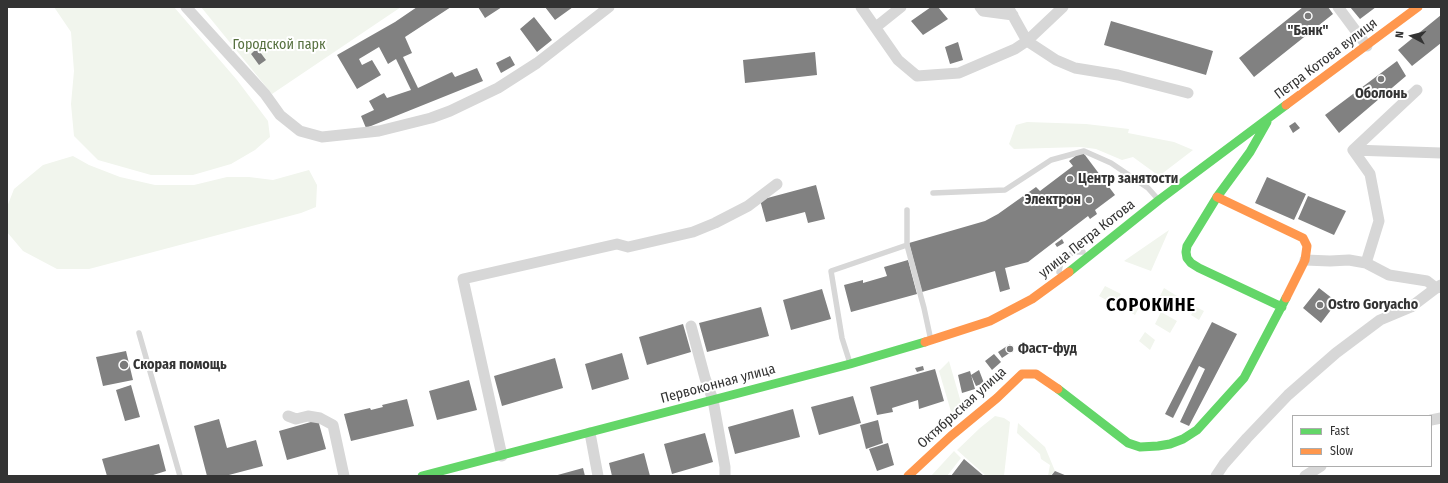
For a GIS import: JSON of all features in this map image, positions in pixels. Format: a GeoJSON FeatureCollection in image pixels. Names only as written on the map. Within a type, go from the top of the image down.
{"type":"FeatureCollection","features":[{"type":"Feature","properties":{"kind":"main road","name":"Петра Котова вулиця"},"geometry":{"type":"LineString","coordinates":[[1269,120],[1418,7]]}},
{"type":"Feature","properties":{"kind":"main road"},"geometry":{"type":"LineString","coordinates":[[1269,120],[1250,152],[1217,197],[1187,246],[1186,252],[1187,258],[1191,263],[1199,268],[1282,307]]}},
{"type":"Feature","properties":{"kind":"main road","name":"улица Петра Котова"},"geometry":{"type":"LineString","coordinates":[[1017,307],[1056,282],[1159,200],[1269,120]]}},
{"type":"Feature","properties":{"kind":"main road"},"geometry":{"type":"LineString","coordinates":[[1217,197],[1303,238],[1306,246],[1305,260]]}},
{"type":"Feature","properties":{"kind":"main road","name":"Октябрьская улица"},"geometry":{"type":"LineString","coordinates":[[908,476],[951,436],[997,398],[1022,374],[1026,373],[1036,374],[1056,387],[1128,443],[1140,447],[1150,448],[1170,444],[1183,439],[1197,430],[1214,409],[1240,384],[1282,307],[1305,260]]}},
{"type":"Feature","properties":{"kind":"main road","name":"Первоконная улица"},"geometry":{"type":"LineString","coordinates":[[422,476],[442,474],[590,432],[850,364],[990,321],[1017,307]]}},
{"type":"Feature","properties":{"kind":"street"},"geometry":{"type":"LineString","coordinates":[[186,7],[265,94],[280,116],[300,131],[322,137],[378,131],[431,118],[450,111],[498,88],[537,63],[609,7]]}},
{"type":"Feature","properties":{"kind":"street"},"geometry":{"type":"LineString","coordinates":[[861,7],[898,60],[917,76],[959,73],[1015,49],[1027,41],[1064,7]]}},
{"type":"Feature","properties":{"kind":"street"},"geometry":{"type":"LineString","coordinates":[[876,27],[901,7]]}},
{"type":"Feature","properties":{"kind":"street"},"geometry":{"type":"LineString","coordinates":[[980,7],[983,11],[1010,11],[1027,41],[1056,60],[1075,68],[1118,75],[1188,94]]}},
{"type":"Feature","properties":{"kind":"street"},"geometry":{"type":"LineString","coordinates":[[1338,7],[1367,46]]}},
{"type":"Feature","properties":{"kind":"street"},"geometry":{"type":"LineString","coordinates":[[1352,150],[1417,90]]}},
{"type":"Feature","properties":{"kind":"street"},"geometry":{"type":"LineString","coordinates":[[1352,150],[1441,153]]}},
{"type":"Feature","properties":{"kind":"street"},"geometry":{"type":"LineString","coordinates":[[1352,150],[1370,174],[1380,221],[1366,263]]}},
{"type":"Feature","properties":{"kind":"street"},"geometry":{"type":"LineString","coordinates":[[502,456],[463,278],[618,244],[628,248],[693,232],[715,223],[748,206],[777,184]]}},
{"type":"Feature","properties":{"kind":"street"},"geometry":{"type":"LineString","coordinates":[[1216,476],[1224,464],[1247,438],[1288,395],[1336,353],[1380,320],[1411,306],[1439,287],[1427,281],[1389,275],[1366,263],[1349,260],[1330,262],[1305,260]]}},
{"type":"Feature","properties":{"kind":"street"},"geometry":{"type":"LineString","coordinates":[[691,326],[713,400],[725,467],[725,476]]}},
{"type":"Feature","properties":{"kind":"street"},"geometry":{"type":"LineString","coordinates":[[288,416],[296,419],[308,416],[320,418],[333,425],[344,476]]}},
{"type":"Feature","properties":{"kind":"street"},"geometry":{"type":"LineString","coordinates":[[590,432],[598,476]]}},
{"type":"Feature","properties":{"kind":"street"},"geometry":{"type":"LineString","coordinates":[[1305,476],[1320,467]]}},
{"type":"Feature","properties":{"kind":"lane"},"geometry":{"type":"LineString","coordinates":[[933,193],[1006,190],[1051,160],[1084,152],[1111,164],[1148,188],[1159,200]]}},
{"type":"Feature","properties":{"kind":"lane"},"geometry":{"type":"LineString","coordinates":[[907,210],[907,245],[931,340]]}},
{"type":"Feature","properties":{"kind":"lane"},"geometry":{"type":"LineString","coordinates":[[850,364],[842,338],[831,271],[907,245]]}},
{"type":"Feature","properties":{"kind":"lane"},"geometry":{"type":"LineString","coordinates":[[1056,282],[1062,261],[1067,256],[1074,252],[1093,253]]}},
{"type":"Feature","properties":{"kind":"lane"},"geometry":{"type":"LineString","coordinates":[[139,333],[180,476]]}},
{"type":"Feature","properties":{"kind":"green space"},"geometry":{"type":"Polygon","coordinates":[[[54,7],[174,7],[237,80],[268,121],[270,137],[255,150],[231,164],[193,175],[151,175],[98,160],[74,136],[71,104],[74,71],[71,32],[54,7]]]}},
{"type":"Feature","properties":{"kind":"green space","name":"Городской парк"},"geometry":{"type":"Polygon","coordinates":[[[201,7],[401,7],[272,94],[201,7]]]}},
{"type":"Feature","properties":{"kind":"green space"},"geometry":{"type":"Polygon","coordinates":[[[1027,122],[1086,124],[1129,129],[1128,133],[1174,142],[1193,150],[1159,176],[1133,157],[1122,160],[1096,149],[1081,147],[1014,149],[1009,144],[1016,125],[1027,122]]]}},
{"type":"Feature","properties":{"kind":"green space"},"geometry":{"type":"Polygon","coordinates":[[[73,156],[89,165],[120,177],[155,185],[194,185],[227,177],[249,177],[273,180],[309,170],[317,185],[316,207],[301,213],[89,269],[57,269],[23,251],[7,232],[7,207],[14,189],[43,165],[73,156]]]}},
{"type":"Feature","properties":{"kind":"green space"},"geometry":{"type":"Polygon","coordinates":[[[1169,230],[1151,271],[1124,261],[1169,230]]]}},
{"type":"Feature","properties":{"kind":"green space"},"geometry":{"type":"Polygon","coordinates":[[[1105,286],[1121,294],[1115,305],[1099,296],[1105,286]]]}},
{"type":"Feature","properties":{"kind":"green space"},"geometry":{"type":"Polygon","coordinates":[[[1164,288],[1177,296],[1171,305],[1159,298],[1164,288]]]}},
{"type":"Feature","properties":{"kind":"green space"},"geometry":{"type":"Polygon","coordinates":[[[1129,297],[1141,304],[1135,315],[1123,308],[1129,297]]]}},
{"type":"Feature","properties":{"kind":"green space"},"geometry":{"type":"Polygon","coordinates":[[[1196,307],[1204,311],[1199,320],[1191,315],[1196,307]]]}},
{"type":"Feature","properties":{"kind":"green space"},"geometry":{"type":"Polygon","coordinates":[[[1161,312],[1177,321],[1170,333],[1155,324],[1161,312]]]}},
{"type":"Feature","properties":{"kind":"green space"},"geometry":{"type":"Polygon","coordinates":[[[1145,332],[1155,340],[1150,350],[1139,341],[1145,332]]]}},
{"type":"Feature","properties":{"kind":"green space"},"geometry":{"type":"Polygon","coordinates":[[[949,361],[962,406],[952,415],[939,371],[949,361]]]}},
{"type":"Feature","properties":{"kind":"green space"},"geometry":{"type":"Polygon","coordinates":[[[995,416],[1004,418],[1010,422],[1004,476],[986,476],[957,450],[995,416]]]}},
{"type":"Feature","properties":{"kind":"green space"},"geometry":{"type":"Polygon","coordinates":[[[1018,423],[1045,447],[1055,471],[1050,476],[1048,476],[1050,465],[1041,459],[1040,454],[1017,433],[1018,423]]]}},
{"type":"Feature","properties":{"kind":"green space"},"geometry":{"type":"Polygon","coordinates":[[[954,451],[961,458],[947,476],[931,476],[954,451]]]}},
{"type":"Feature","properties":{"kind":"building"},"geometry":{"type":"Polygon","coordinates":[[[417,7],[451,7],[405,37],[412,53],[403,57],[418,88],[452,72],[455,77],[477,68],[483,81],[366,128],[361,116],[374,110],[369,101],[384,93],[387,98],[411,90],[396,59],[388,64],[379,47],[359,59],[362,65],[372,60],[381,75],[357,89],[337,55],[395,22],[417,7]]]}},
{"type":"Feature","properties":{"kind":"building"},"geometry":{"type":"Polygon","coordinates":[[[478,7],[502,7],[485,18],[478,7]]]}},
{"type":"Feature","properties":{"kind":"building"},"geometry":{"type":"Polygon","coordinates":[[[545,7],[573,7],[555,20],[545,7]]]}},
{"type":"Feature","properties":{"kind":"building"},"geometry":{"type":"Polygon","coordinates":[[[931,7],[938,7],[948,19],[923,35],[911,21],[931,7]]]}},
{"type":"Feature","properties":{"kind":"building"},"geometry":{"type":"Polygon","coordinates":[[[1303,7],[1328,7],[1333,14],[1254,77],[1239,58],[1303,7]]]}},
{"type":"Feature","properties":{"kind":"building"},"geometry":{"type":"Polygon","coordinates":[[[1350,7],[1376,7],[1360,19],[1350,7]]]}},
{"type":"Feature","properties":{"kind":"building"},"geometry":{"type":"Polygon","coordinates":[[[1441,15],[1441,43],[1412,66],[1398,50],[1441,15]]]}},
{"type":"Feature","properties":{"kind":"building"},"geometry":{"type":"Polygon","coordinates":[[[534,17],[552,40],[537,52],[520,29],[534,17]]]}},
{"type":"Feature","properties":{"kind":"building"},"geometry":{"type":"Polygon","coordinates":[[[1111,21],[1213,51],[1206,75],[1104,45],[1111,21]]]}},
{"type":"Feature","properties":{"kind":"building"},"geometry":{"type":"Polygon","coordinates":[[[958,42],[963,60],[950,64],[945,47],[958,42]]]}},
{"type":"Feature","properties":{"kind":"building"},"geometry":{"type":"Polygon","coordinates":[[[257,48],[266,60],[259,65],[251,54],[257,48]]]}},
{"type":"Feature","properties":{"kind":"building"},"geometry":{"type":"Polygon","coordinates":[[[815,52],[817,75],[745,83],[743,60],[815,52]]]}},
{"type":"Feature","properties":{"kind":"building"},"geometry":{"type":"Polygon","coordinates":[[[510,56],[515,65],[501,73],[496,63],[510,56]]]}},
{"type":"Feature","properties":{"kind":"building"},"geometry":{"type":"Polygon","coordinates":[[[1397,61],[1406,76],[1339,133],[1325,115],[1397,61]]]}},
{"type":"Feature","properties":{"kind":"building"},"geometry":{"type":"Polygon","coordinates":[[[1295,122],[1300,128],[1293,133],[1289,126],[1295,122]]]}},
{"type":"Feature","properties":{"kind":"building"},"geometry":{"type":"Polygon","coordinates":[[[1081,152],[1085,155],[1115,195],[1095,210],[1097,214],[1090,219],[1088,216],[1028,262],[1005,268],[1010,289],[1000,292],[995,271],[922,292],[909,243],[985,221],[998,214],[1036,187],[1040,191],[1073,166],[1069,161],[1081,152]]]}},
{"type":"Feature","properties":{"kind":"building"},"geometry":{"type":"Polygon","coordinates":[[[1267,177],[1306,194],[1294,220],[1255,203],[1267,177]]]}},
{"type":"Feature","properties":{"kind":"building"},"geometry":{"type":"Polygon","coordinates":[[[816,185],[825,219],[808,223],[805,212],[766,222],[760,200],[816,185]]]}},
{"type":"Feature","properties":{"kind":"building"},"geometry":{"type":"Polygon","coordinates":[[[1308,196],[1346,211],[1334,235],[1298,219],[1308,196]]]}},
{"type":"Feature","properties":{"kind":"building"},"geometry":{"type":"Polygon","coordinates":[[[1062,239],[1064,243],[1057,247],[1055,244],[1062,239]]]}},
{"type":"Feature","properties":{"kind":"building"},"geometry":{"type":"Polygon","coordinates":[[[908,260],[917,294],[851,312],[844,285],[863,280],[863,283],[887,276],[884,267],[908,260]]]}},
{"type":"Feature","properties":{"kind":"building","name":"Ostro Goryacho"},"geometry":{"type":"Polygon","coordinates":[[[1319,288],[1337,302],[1321,323],[1303,308],[1319,288]]]}},
{"type":"Feature","properties":{"kind":"building"},"geometry":{"type":"Polygon","coordinates":[[[822,289],[831,319],[791,330],[783,300],[822,289]]]}},
{"type":"Feature","properties":{"kind":"building"},"geometry":{"type":"Polygon","coordinates":[[[761,307],[769,336],[707,352],[699,323],[761,307]]]}},
{"type":"Feature","properties":{"kind":"building"},"geometry":{"type":"Polygon","coordinates":[[[1212,322],[1237,334],[1189,426],[1180,422],[1205,369],[1199,366],[1173,418],[1165,414],[1212,322]]]}},
{"type":"Feature","properties":{"kind":"building"},"geometry":{"type":"Polygon","coordinates":[[[683,324],[691,352],[647,365],[639,337],[683,324]]]}},
{"type":"Feature","properties":{"kind":"building"},"geometry":{"type":"Polygon","coordinates":[[[1010,344],[1014,350],[1002,358],[998,352],[1010,344]]]}},
{"type":"Feature","properties":{"kind":"building"},"geometry":{"type":"Polygon","coordinates":[[[126,351],[133,380],[103,386],[96,357],[126,351]]]}},
{"type":"Feature","properties":{"kind":"building"},"geometry":{"type":"Polygon","coordinates":[[[622,353],[629,379],[592,390],[585,364],[622,353]]]}},
{"type":"Feature","properties":{"kind":"building"},"geometry":{"type":"Polygon","coordinates":[[[994,354],[1001,362],[992,370],[985,361],[994,354]]]}},
{"type":"Feature","properties":{"kind":"building"},"geometry":{"type":"Polygon","coordinates":[[[555,358],[563,388],[502,406],[494,376],[555,358]]]}},
{"type":"Feature","properties":{"kind":"building"},"geometry":{"type":"Polygon","coordinates":[[[923,366],[924,370],[917,372],[915,368],[923,366]]]}},
{"type":"Feature","properties":{"kind":"building"},"geometry":{"type":"Polygon","coordinates":[[[935,369],[944,401],[919,409],[918,400],[892,408],[893,412],[877,415],[870,387],[935,369]]]}},
{"type":"Feature","properties":{"kind":"building"},"geometry":{"type":"Polygon","coordinates":[[[979,370],[984,383],[976,386],[971,375],[979,370]]]}},
{"type":"Feature","properties":{"kind":"building"},"geometry":{"type":"Polygon","coordinates":[[[970,371],[975,389],[962,393],[958,375],[970,371]]]}},
{"type":"Feature","properties":{"kind":"building"},"geometry":{"type":"Polygon","coordinates":[[[469,380],[477,410],[437,420],[429,391],[469,380]]]}},
{"type":"Feature","properties":{"kind":"building"},"geometry":{"type":"Polygon","coordinates":[[[131,385],[140,417],[125,421],[116,390],[131,385]]]}},
{"type":"Feature","properties":{"kind":"building"},"geometry":{"type":"Polygon","coordinates":[[[853,396],[861,423],[819,435],[811,407],[853,396]]]}},
{"type":"Feature","properties":{"kind":"building"},"geometry":{"type":"Polygon","coordinates":[[[407,399],[414,426],[351,441],[344,414],[370,408],[371,410],[383,407],[382,405],[407,399]]]}},
{"type":"Feature","properties":{"kind":"building"},"geometry":{"type":"Polygon","coordinates":[[[793,409],[800,437],[735,454],[728,427],[793,409]]]}},
{"type":"Feature","properties":{"kind":"building"},"geometry":{"type":"Polygon","coordinates":[[[219,419],[227,448],[256,440],[263,466],[225,476],[207,476],[194,426],[219,419]]]}},
{"type":"Feature","properties":{"kind":"building"},"geometry":{"type":"Polygon","coordinates":[[[318,420],[326,449],[287,460],[279,431],[318,420]]]}},
{"type":"Feature","properties":{"kind":"building"},"geometry":{"type":"Polygon","coordinates":[[[878,420],[883,443],[866,449],[860,425],[878,420]]]}},
{"type":"Feature","properties":{"kind":"building"},"geometry":{"type":"Polygon","coordinates":[[[705,433],[713,462],[672,474],[664,444],[705,433]]]}},
{"type":"Feature","properties":{"kind":"building"},"geometry":{"type":"Polygon","coordinates":[[[888,443],[894,465],[877,471],[869,449],[888,443]]]}},
{"type":"Feature","properties":{"kind":"building"},"geometry":{"type":"Polygon","coordinates":[[[159,444],[166,471],[150,476],[107,476],[102,459],[159,444]]]}},
{"type":"Feature","properties":{"kind":"building"},"geometry":{"type":"Polygon","coordinates":[[[644,453],[650,476],[612,476],[609,463],[644,453]]]}},
{"type":"Feature","properties":{"kind":"building"},"geometry":{"type":"Polygon","coordinates":[[[964,459],[984,476],[951,476],[964,459]]]}},
{"type":"Feature","properties":{"kind":"building"},"geometry":{"type":"Polygon","coordinates":[[[583,468],[585,476],[554,476],[583,468]]]}},
{"type":"Feature","properties":{"kind":"building"},"geometry":{"type":"Polygon","coordinates":[[[1055,471],[1067,476],[1051,476],[1055,471]]]}},
{"type":"Feature","properties":{"kind":"traffic: fast"},"geometry":{"type":"LineString","coordinates":[[1069,272],[1159,200],[1286,105]]}},
{"type":"Feature","properties":{"kind":"traffic: fast"},"geometry":{"type":"LineString","coordinates":[[1267,122],[1250,152],[1217,197],[1187,246],[1186,252],[1187,258],[1191,263],[1199,268],[1282,307]]}},
{"type":"Feature","properties":{"kind":"traffic: fast"},"geometry":{"type":"LineString","coordinates":[[1058,389],[1128,443],[1140,447],[1158,446],[1170,444],[1183,439],[1197,430],[1244,378],[1286,298]]}},
{"type":"Feature","properties":{"kind":"traffic: fast"},"geometry":{"type":"LineString","coordinates":[[422,476],[850,364],[925,342]]}},
{"type":"Feature","properties":{"kind":"traffic: slow"},"geometry":{"type":"LineString","coordinates":[[1286,105],[1418,7]]}},
{"type":"Feature","properties":{"kind":"traffic: slow"},"geometry":{"type":"LineString","coordinates":[[1217,197],[1303,238],[1307,246],[1305,260],[1286,298]]}},
{"type":"Feature","properties":{"kind":"traffic: slow"},"geometry":{"type":"LineString","coordinates":[[925,342],[990,321],[1032,299],[1069,272]]}},
{"type":"Feature","properties":{"kind":"traffic: slow"},"geometry":{"type":"LineString","coordinates":[[908,476],[951,436],[997,398],[1022,374],[1036,374],[1058,389]]}},
{"type":"Feature","properties":{"kind":"place","name":"\"Банк\""},"geometry":{"type":"Point","coordinates":[1308,16]}},
{"type":"Feature","properties":{"kind":"place","name":"Оболонь"},"geometry":{"type":"Point","coordinates":[1381,79]}},
{"type":"Feature","properties":{"kind":"place","name":"Центр занятости"},"geometry":{"type":"Point","coordinates":[1070,179]}},
{"type":"Feature","properties":{"kind":"place","name":"Электрон"},"geometry":{"type":"Point","coordinates":[1089,200]}},
{"type":"Feature","properties":{"kind":"place","name":"Ostro Goryacho"},"geometry":{"type":"Point","coordinates":[1320,305]}},
{"type":"Feature","properties":{"kind":"place","name":"Фаст-фуд"},"geometry":{"type":"Point","coordinates":[1010,349]}},
{"type":"Feature","properties":{"kind":"place","name":"Скорая помощь"},"geometry":{"type":"Point","coordinates":[124,365]}},
{"type":"Feature","properties":{"kind":"district","name":"СОРОКИНЕ"},"geometry":{"type":"Point","coordinates":[1151,306]}}]}
